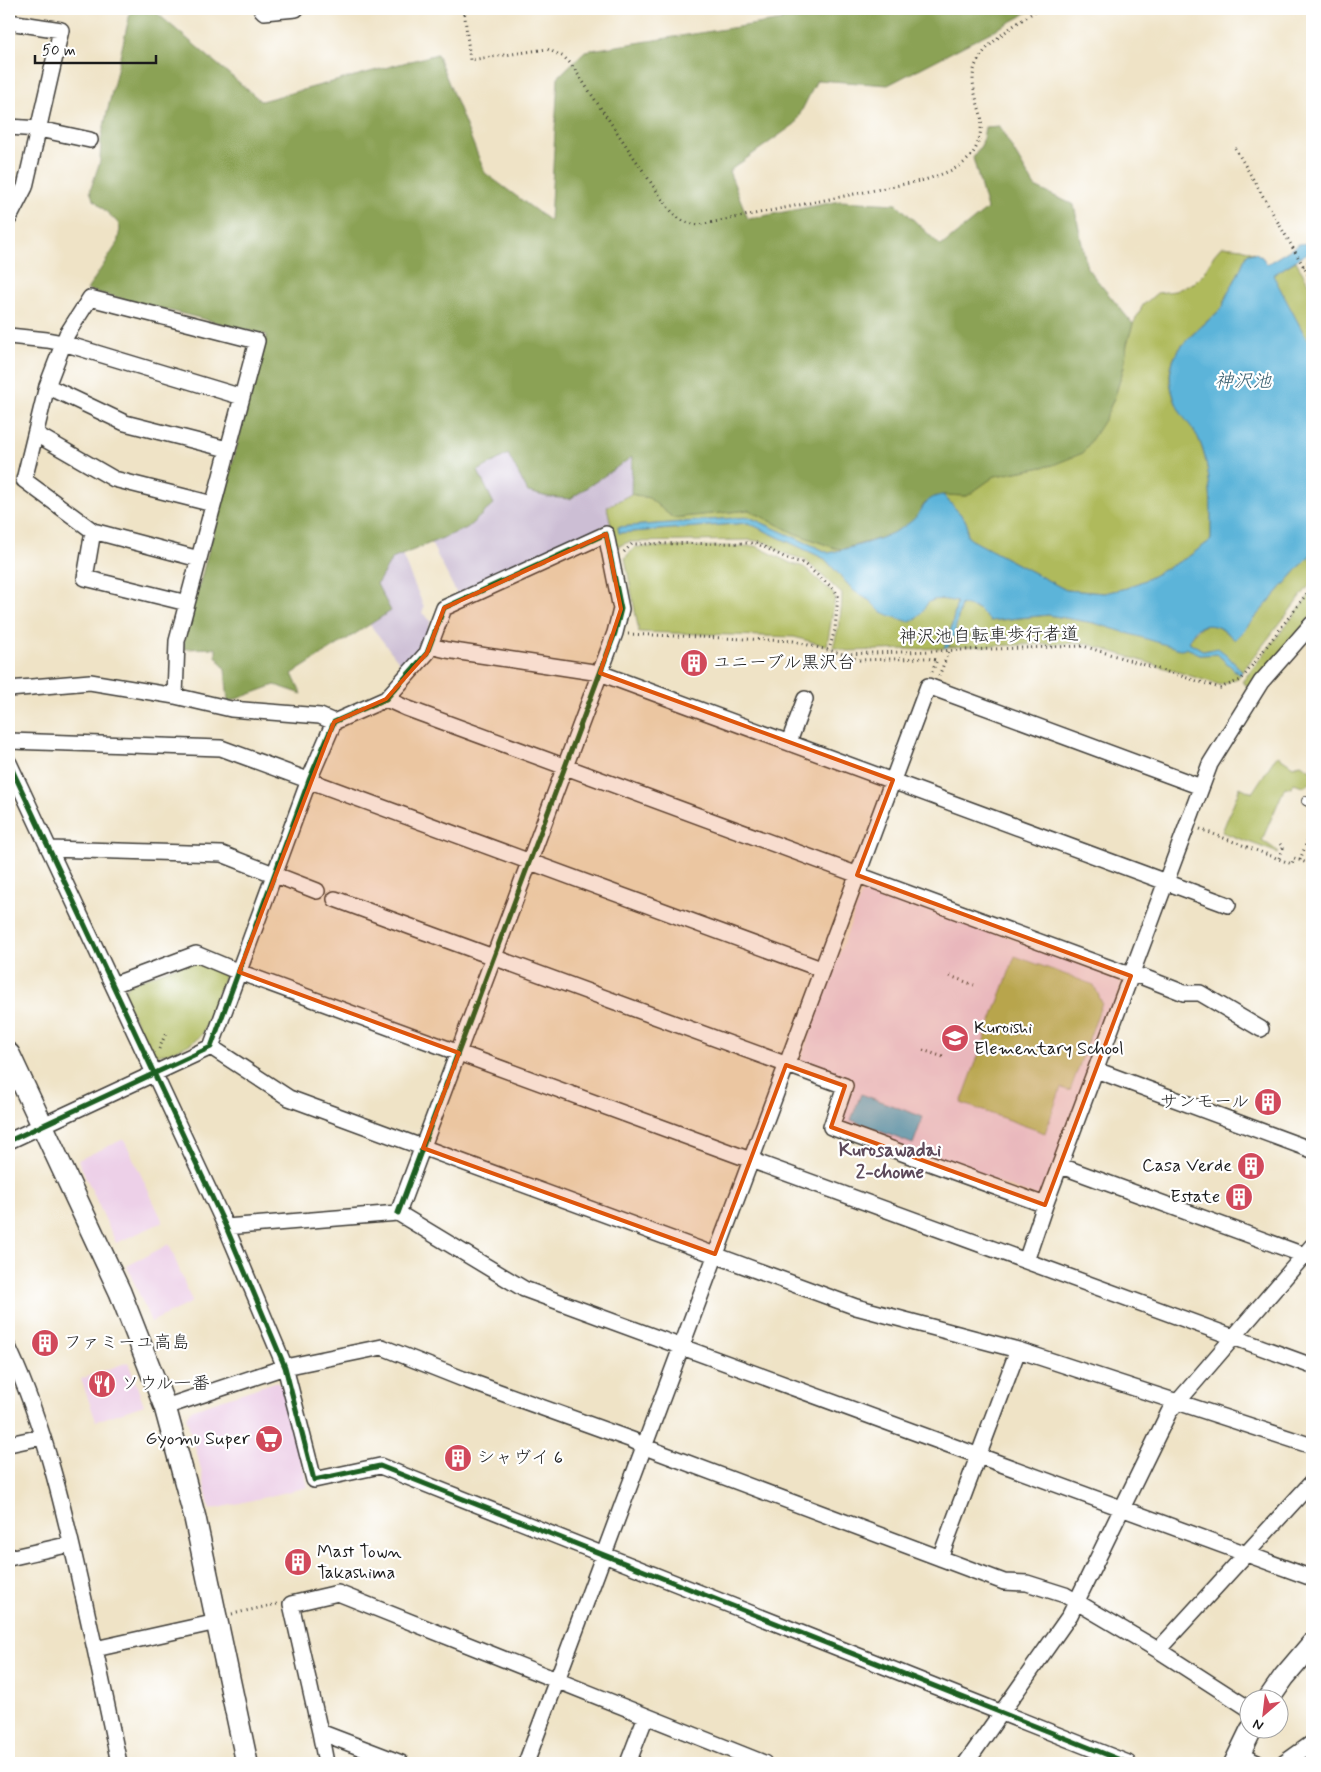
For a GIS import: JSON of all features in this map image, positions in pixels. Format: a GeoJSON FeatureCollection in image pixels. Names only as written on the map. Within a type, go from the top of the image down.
{"type":"FeatureCollection","features":[{"type":"Feature","properties":{"kind":"street"},"geometry":{"type":"LineString","coordinates":[[261,9],[264,12],[296,9]]}},
{"type":"Feature","properties":{"kind":"street"},"geometry":{"type":"LineString","coordinates":[[9,22],[61,30],[26,187],[9,218]]}},
{"type":"Feature","properties":{"kind":"street"},"geometry":{"type":"LineString","coordinates":[[9,127],[39,129],[90,140]]}},
{"type":"Feature","properties":{"kind":"street"},"geometry":{"type":"LineString","coordinates":[[175,696],[177,641],[199,559],[227,449],[242,397],[256,340],[90,298],[67,334],[47,386],[24,480],[93,531],[199,559]]}},
{"type":"Feature","properties":{"kind":"street"},"geometry":{"type":"LineString","coordinates":[[9,336],[63,344],[242,397]]}},
{"type":"Feature","properties":{"kind":"street"},"geometry":{"type":"LineString","coordinates":[[47,386],[125,422],[227,449]]}},
{"type":"Feature","properties":{"kind":"street"},"geometry":{"type":"LineString","coordinates":[[36,434],[114,479],[213,504]]}},
{"type":"Feature","properties":{"kind":"street"},"geometry":{"type":"LineString","coordinates":[[93,531],[85,578],[187,603]]}},
{"type":"Feature","properties":{"kind":"street"},"geometry":{"type":"LineString","coordinates":[[9,1141],[211,1047],[309,780],[334,722],[386,699],[427,653],[444,608],[606,534],[621,609],[615,633],[398,1213]]}},
{"type":"Feature","properties":{"kind":"street"},"geometry":{"type":"LineString","coordinates":[[1026,1261],[1045,1205],[1210,764],[1261,682],[1312,624]]}},
{"type":"Feature","properties":{"kind":"street"},"geometry":{"type":"LineString","coordinates":[[430,646],[600,673],[1228,905]]}},
{"type":"Feature","properties":{"kind":"street"},"geometry":{"type":"LineString","coordinates":[[9,689],[90,682],[175,696],[231,709],[320,716],[334,722]]}},
{"type":"Feature","properties":{"kind":"street"},"geometry":{"type":"LineString","coordinates":[[526,1763],[928,686],[1201,787]]}},
{"type":"Feature","properties":{"kind":"street"},"geometry":{"type":"LineString","coordinates":[[386,699],[1131,976],[1143,977],[1184,993],[1200,993],[1261,1029]]}},
{"type":"Feature","properties":{"kind":"street"},"geometry":{"type":"LineString","coordinates":[[789,742],[804,699]]}},
{"type":"Feature","properties":{"kind":"street"},"geometry":{"type":"LineString","coordinates":[[9,741],[221,748],[529,863],[822,969]]}},
{"type":"Feature","properties":{"kind":"street"},"geometry":{"type":"LineString","coordinates":[[9,764],[226,1227],[285,1367],[314,1480],[380,1466],[1128,1763]]}},
{"type":"Feature","properties":{"kind":"street"},"geometry":{"type":"LineString","coordinates":[[49,849],[222,854],[274,876],[317,891]]}},
{"type":"Feature","properties":{"kind":"street"},"geometry":{"type":"LineString","coordinates":[[335,899],[845,1086],[831,1127],[1045,1205]]}},
{"type":"Feature","properties":{"kind":"street"},"geometry":{"type":"LineString","coordinates":[[113,985],[196,954],[239,972],[458,1053],[1312,1366]]}},
{"type":"Feature","properties":{"kind":"street"},"geometry":{"type":"LineString","coordinates":[[211,1047],[290,1098],[856,1307],[1018,1350],[1312,1446]]}},
{"type":"Feature","properties":{"kind":"street"},"geometry":{"type":"LineString","coordinates":[[9,1054],[120,1292],[165,1407],[223,1618],[247,1763]]}},
{"type":"Feature","properties":{"kind":"street"},"geometry":{"type":"LineString","coordinates":[[1096,1070],[1312,1150]]}},
{"type":"Feature","properties":{"kind":"street"},"geometry":{"type":"LineString","coordinates":[[966,1763],[1078,1602],[1169,1412],[1233,1337],[1310,1253],[1061,1166]]}},
{"type":"Feature","properties":{"kind":"street"},"geometry":{"type":"LineString","coordinates":[[226,1227],[398,1213],[524,1289],[1312,1578]]}},
{"type":"Feature","properties":{"kind":"street"},"geometry":{"type":"LineString","coordinates":[[165,1407],[285,1367],[382,1347],[462,1379],[1004,1582],[1027,1583],[1057,1591],[1158,1650],[1238,1702]]}},
{"type":"Feature","properties":{"kind":"street"},"geometry":{"type":"LineString","coordinates":[[9,1349],[20,1372],[52,1468],[95,1649],[119,1763]]}},
{"type":"Feature","properties":{"kind":"street"},"geometry":{"type":"LineString","coordinates":[[940,1558],[1018,1350]]}},
{"type":"Feature","properties":{"kind":"street"},"geometry":{"type":"LineString","coordinates":[[9,1444],[42,1437]]}},
{"type":"Feature","properties":{"kind":"street"},"geometry":{"type":"LineString","coordinates":[[1158,1650],[1312,1482]]}},
{"type":"Feature","properties":{"kind":"street"},"geometry":{"type":"LineString","coordinates":[[9,1558],[71,1544]]}},
{"type":"Feature","properties":{"kind":"street"},"geometry":{"type":"LineString","coordinates":[[326,1763],[291,1604],[338,1593],[764,1763]]}},
{"type":"Feature","properties":{"kind":"street"},"geometry":{"type":"LineString","coordinates":[[95,1649],[223,1618]]}},
{"type":"Feature","properties":{"kind":"street"},"geometry":{"type":"LineString","coordinates":[[1275,1690],[1284,1676],[1312,1644]]}},
{"type":"Feature","properties":{"kind":"street"},"geometry":{"type":"LineString","coordinates":[[628,1763],[646,1716]]}},
{"type":"Feature","properties":{"kind":"street"},"geometry":{"type":"LineString","coordinates":[[320,1732],[401,1763]]}},
{"type":"Feature","properties":{"kind":"street"},"geometry":{"type":"LineString","coordinates":[[1244,1760],[1249,1740]]}},
{"type":"Feature","properties":{"kind":"street"},"geometry":{"type":"LineString","coordinates":[[1284,1763],[1312,1742]]}},
{"type":"Feature","properties":{"kind":"path"},"geometry":{"type":"LineString","coordinates":[[464,9],[470,60],[547,49],[564,57],[571,64],[670,210],[675,216],[686,223],[699,225],[925,180],[952,171],[964,164],[979,143],[982,126],[981,115],[974,94],[973,73],[976,65],[990,46],[1038,9]]}},
{"type":"Feature","properties":{"kind":"path"},"geometry":{"type":"LineString","coordinates":[[1235,148],[1312,281]]}},
{"type":"Feature","properties":{"kind":"path"},"geometry":{"type":"LineString","coordinates":[[1303,266],[1312,260]]}},
{"type":"Feature","properties":{"kind":"path"},"geometry":{"type":"LineString","coordinates":[[621,555],[632,544],[756,543],[790,560],[803,563],[835,590],[838,596],[835,629],[829,650]]}},
{"type":"Feature","properties":{"kind":"path"},"geometry":{"type":"LineString","coordinates":[[633,625],[635,634]]}},
{"type":"Feature","properties":{"kind":"path"},"geometry":{"type":"LineString","coordinates":[[943,668],[949,651]]}},
{"type":"Feature","properties":{"kind":"path"},"geometry":{"type":"LineString","coordinates":[[843,654],[860,660],[926,658],[936,660],[930,677]]}},
{"type":"Feature","properties":{"kind":"path"},"geometry":{"type":"LineString","coordinates":[[1188,824],[1292,864],[1294,858],[1312,865]]}},
{"type":"Feature","properties":{"kind":"path"},"geometry":{"type":"LineString","coordinates":[[1299,860],[1312,828]]}},
{"type":"Feature","properties":{"kind":"path"},"geometry":{"type":"LineString","coordinates":[[1279,858],[1283,848],[1280,844]]}},
{"type":"Feature","properties":{"kind":"path"},"geometry":{"type":"LineString","coordinates":[[950,976],[974,985]]}},
{"type":"Feature","properties":{"kind":"path"},"geometry":{"type":"LineString","coordinates":[[156,1055],[166,1033]]}},
{"type":"Feature","properties":{"kind":"path"},"geometry":{"type":"LineString","coordinates":[[924,1050],[946,1058]]}},
{"type":"Feature","properties":{"kind":"path"},"geometry":{"type":"LineString","coordinates":[[223,1618],[282,1603],[291,1604]]}},
{"type":"Feature","properties":{"kind":"highlighted area"},"geometry":{"type":"Polygon","coordinates":[[[606,534],[621,609],[600,673],[893,780],[857,875],[1131,976],[1045,1205],[831,1127],[845,1086],[786,1065],[715,1254],[423,1148],[459,1053],[239,972],[334,722],[386,699],[427,653],[444,608],[606,534]]]}},
{"type":"Feature","properties":{"kind":"shaded area"},"geometry":{"type":"Polygon","coordinates":[[[508,454],[528,492],[632,456],[631,494],[608,506],[611,523],[457,594],[431,543],[465,529],[478,471],[508,454]]]}},
{"type":"Feature","properties":{"kind":"shaded area"},"geometry":{"type":"Polygon","coordinates":[[[402,555],[424,607],[422,613],[431,621],[422,648],[404,668],[370,625],[391,611],[377,584],[392,559],[402,555]]]}},
{"type":"Feature","properties":{"kind":"shaded area","name":"Kuroishi Elementary School"},"geometry":{"type":"Polygon","coordinates":[[[871,886],[1118,978],[1122,985],[1044,1193],[1035,1196],[845,1126],[841,1119],[854,1083],[804,1065],[801,1058],[863,890],[871,886]]]}},
{"type":"Feature","properties":{"kind":"shaded area"},"geometry":{"type":"Polygon","coordinates":[[[124,1139],[163,1222],[116,1243],[78,1160],[124,1139]]]}},
{"type":"Feature","properties":{"kind":"shaded area"},"geometry":{"type":"Polygon","coordinates":[[[169,1244],[192,1302],[151,1322],[127,1266],[169,1244]]]}},
{"type":"Feature","properties":{"kind":"shaded area"},"geometry":{"type":"Polygon","coordinates":[[[128,1362],[144,1405],[96,1421],[81,1379],[128,1362]]]}},
{"type":"Feature","properties":{"kind":"shaded area"},"geometry":{"type":"Polygon","coordinates":[[[275,1382],[283,1386],[308,1487],[210,1510],[198,1457],[186,1417],[190,1410],[275,1382]]]}},
{"type":"Feature","properties":{"kind":"green space"},"geometry":{"type":"Polygon","coordinates":[[[131,9],[152,9],[261,101],[437,54],[485,173],[550,221],[558,77],[585,51],[782,20],[778,9],[1032,9],[888,85],[817,80],[795,124],[729,171],[748,219],[840,201],[897,204],[941,246],[987,209],[973,158],[982,144],[985,127],[999,126],[1035,187],[1074,205],[1087,268],[1133,324],[1116,393],[1106,417],[1083,453],[1053,465],[995,476],[967,496],[943,495],[924,504],[919,514],[910,523],[895,532],[843,549],[835,548],[794,533],[749,510],[673,518],[649,498],[631,494],[632,457],[570,499],[548,497],[528,492],[508,454],[478,471],[494,504],[467,528],[392,559],[377,584],[391,611],[292,674],[302,694],[275,685],[228,702],[225,669],[216,656],[216,648],[184,649],[184,641],[267,335],[87,290],[117,244],[120,229],[118,223],[93,199],[90,191],[100,161],[101,139],[131,9]]]}},
{"type":"Feature","properties":{"kind":"green space"},"geometry":{"type":"Polygon","coordinates":[[[1222,246],[1242,248],[1256,253],[1248,253],[1223,307],[1189,337],[1180,348],[1170,371],[1171,386],[1176,403],[1198,437],[1207,466],[1210,490],[1211,540],[1188,557],[1147,579],[1127,588],[1104,593],[1066,590],[967,536],[967,524],[964,518],[943,495],[967,496],[995,476],[1053,465],[1106,417],[1124,367],[1127,344],[1133,324],[1143,305],[1157,293],[1175,291],[1194,283],[1204,273],[1214,255],[1222,246]]]}},
{"type":"Feature","properties":{"kind":"green space"},"geometry":{"type":"Polygon","coordinates":[[[1296,261],[1312,290],[1312,349],[1272,275],[1296,261]]]}},
{"type":"Feature","properties":{"kind":"green space"},"geometry":{"type":"Polygon","coordinates":[[[631,494],[649,498],[673,518],[749,510],[794,533],[835,548],[843,549],[829,553],[749,517],[618,527],[619,533],[748,523],[825,559],[854,591],[870,601],[880,611],[926,604],[937,599],[957,602],[951,629],[944,648],[847,651],[833,647],[839,621],[842,594],[805,560],[783,553],[768,543],[751,540],[629,542],[616,547],[607,507],[631,494]]]}},
{"type":"Feature","properties":{"kind":"green space"},"geometry":{"type":"Polygon","coordinates":[[[756,546],[790,563],[804,567],[833,593],[835,598],[827,646],[794,637],[639,632],[625,558],[635,547],[756,546]]]}},
{"type":"Feature","properties":{"kind":"green space"},"geometry":{"type":"Polygon","coordinates":[[[1312,553],[1312,582],[1242,672],[1221,652],[1215,650],[1204,651],[1189,642],[1199,628],[1210,625],[1222,630],[1235,640],[1312,553]]]}},
{"type":"Feature","properties":{"kind":"green space"},"geometry":{"type":"Polygon","coordinates":[[[1312,592],[1312,613],[1307,622],[1250,688],[1242,682],[1312,592]]]}},
{"type":"Feature","properties":{"kind":"green space"},"geometry":{"type":"Polygon","coordinates":[[[961,604],[978,609],[991,621],[1048,615],[1094,623],[1186,647],[1202,655],[1217,654],[1240,675],[1238,678],[1220,685],[1084,643],[948,647],[954,635],[961,604]]]}},
{"type":"Feature","properties":{"kind":"green space"},"geometry":{"type":"Polygon","coordinates":[[[1277,755],[1293,766],[1301,764],[1312,771],[1312,782],[1304,786],[1294,783],[1291,788],[1285,787],[1262,840],[1278,853],[1222,832],[1240,787],[1252,793],[1277,755]]]}},
{"type":"Feature","properties":{"kind":"green space"},"geometry":{"type":"Polygon","coordinates":[[[1015,956],[1094,985],[1102,1003],[1070,1091],[1061,1088],[1045,1133],[961,1103],[1015,956]]]}},
{"type":"Feature","properties":{"kind":"green space"},"geometry":{"type":"Polygon","coordinates":[[[196,959],[225,975],[203,1033],[199,1038],[180,1049],[153,1056],[122,994],[129,984],[196,959]]]}},
{"type":"Feature","properties":{"kind":"water","name":"神沢池"},"geometry":{"type":"Polygon","coordinates":[[[1312,240],[1312,250],[1273,275],[1312,349],[1312,553],[1235,640],[1223,630],[1208,625],[1197,629],[1189,642],[1204,651],[1218,648],[1242,672],[1240,675],[1217,654],[1202,655],[1186,648],[1183,650],[1094,623],[1048,615],[990,621],[978,609],[961,604],[954,635],[948,647],[944,648],[951,629],[957,602],[935,600],[930,602],[917,618],[910,622],[891,616],[880,611],[870,601],[854,591],[825,559],[748,523],[619,533],[618,527],[749,517],[829,553],[891,534],[914,519],[931,499],[943,495],[964,518],[967,524],[967,536],[972,540],[1066,590],[1104,593],[1127,588],[1188,557],[1211,540],[1210,490],[1207,466],[1198,437],[1176,403],[1171,386],[1171,371],[1174,359],[1190,337],[1223,307],[1248,253],[1256,253],[1267,264],[1299,244],[1308,243],[1312,240]]]}},
{"type":"Feature","properties":{"kind":"water"},"geometry":{"type":"Polygon","coordinates":[[[861,1094],[923,1117],[913,1144],[851,1120],[861,1094]]]}},
{"type":"Feature","properties":{"kind":"cycle path"},"geometry":{"type":"LineString","coordinates":[[9,1141],[211,1047],[309,780],[334,722],[386,699],[427,653],[444,608],[606,534],[621,609],[615,633],[398,1213]]}},
{"type":"Feature","properties":{"kind":"cycle path"},"geometry":{"type":"LineString","coordinates":[[9,763],[226,1227],[285,1367],[314,1480],[380,1466],[1128,1763]]}},
{"type":"Feature","properties":{"kind":"place","name":"ユニーブル黒沢台"},"geometry":{"type":"Point","coordinates":[694,663]}},
{"type":"Feature","properties":{"kind":"place","name":"Kuroishi Elementary School"},"geometry":{"type":"Point","coordinates":[955,1038]}},
{"type":"Feature","properties":{"kind":"place","name":"サンモール"},"geometry":{"type":"Point","coordinates":[1268,1102]}},
{"type":"Feature","properties":{"kind":"place","name":"Casa Verde"},"geometry":{"type":"Point","coordinates":[1251,1166]}},
{"type":"Feature","properties":{"kind":"place","name":"Estate"},"geometry":{"type":"Point","coordinates":[1239,1197]}},
{"type":"Feature","properties":{"kind":"place","name":"ファミーユ高島"},"geometry":{"type":"Point","coordinates":[45,1343]}},
{"type":"Feature","properties":{"kind":"place","name":"ソウル一番"},"geometry":{"type":"Point","coordinates":[102,1384]}},
{"type":"Feature","properties":{"kind":"place","name":"Gyomu Super"},"geometry":{"type":"Point","coordinates":[269,1439]}},
{"type":"Feature","properties":{"kind":"place","name":"シャヴイ 6"},"geometry":{"type":"Point","coordinates":[458,1458]}},
{"type":"Feature","properties":{"kind":"place","name":"Mast Town Takashima"},"geometry":{"type":"Point","coordinates":[298,1562]}},
{"type":"Feature","properties":{"kind":"district","name":"Kurosawadai 2-chome"},"geometry":{"type":"Point","coordinates":[890,1161]}}]}
